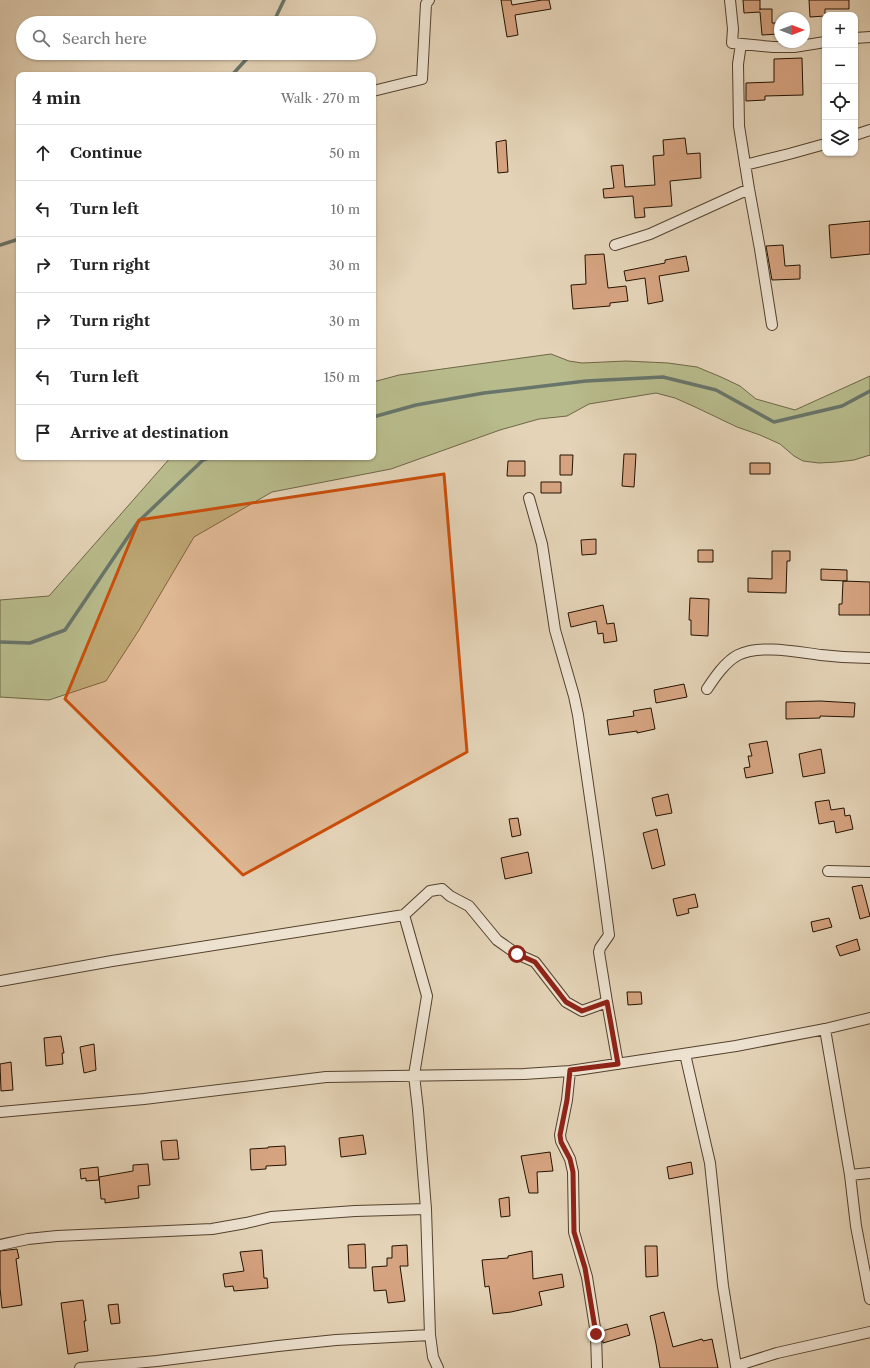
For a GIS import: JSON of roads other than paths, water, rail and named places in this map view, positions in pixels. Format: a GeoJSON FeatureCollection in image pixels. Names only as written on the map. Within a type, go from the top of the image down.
{"type":"FeatureCollection","features":[{"type":"Feature","properties":{"kind":"street"},"geometry":{"type":"LineString","coordinates":[[376,90],[422,79],[426,4],[429,0]]}},
{"type":"Feature","properties":{"kind":"street"},"geometry":{"type":"LineString","coordinates":[[730,0],[733,29],[732,43],[773,47],[794,47],[822,42]]}},
{"type":"Feature","properties":{"kind":"street"},"geometry":{"type":"LineString","coordinates":[[858,38],[870,37]]}},
{"type":"Feature","properties":{"kind":"street"},"geometry":{"type":"LineString","coordinates":[[741,44],[738,64],[739,126],[772,324]]}},
{"type":"Feature","properties":{"kind":"street"},"geometry":{"type":"LineString","coordinates":[[858,134],[870,130]]}},
{"type":"Feature","properties":{"kind":"street"},"geometry":{"type":"LineString","coordinates":[[745,165],[822,145]]}},
{"type":"Feature","properties":{"kind":"street"},"geometry":{"type":"LineString","coordinates":[[615,245],[656,231],[749,189]]}},
{"type":"Feature","properties":{"kind":"street"},"geometry":{"type":"LineString","coordinates":[[529,498],[542,544],[555,630],[578,715],[609,935],[599,950],[618,1064]]}},
{"type":"Feature","properties":{"kind":"street"},"geometry":{"type":"LineString","coordinates":[[707,689],[731,660],[738,655],[748,652],[777,650],[847,658],[870,658]]}},
{"type":"Feature","properties":{"kind":"street"},"geometry":{"type":"LineString","coordinates":[[828,871],[870,872]]}},
{"type":"Feature","properties":{"kind":"street"},"geometry":{"type":"LineString","coordinates":[[0,981],[112,961],[404,915],[430,891],[442,889],[450,896],[469,906],[497,940],[517,954],[535,962],[566,1002],[582,1011],[607,1002]]}},
{"type":"Feature","properties":{"kind":"street"},"geometry":{"type":"LineString","coordinates":[[404,915],[427,996],[414,1075],[426,1209],[430,1335],[433,1356],[438,1368]]}},
{"type":"Feature","properties":{"kind":"street"},"geometry":{"type":"LineString","coordinates":[[0,1112],[144,1099],[326,1077],[524,1074],[570,1070],[685,1054],[825,1029],[870,1018]]}},
{"type":"Feature","properties":{"kind":"street"},"geometry":{"type":"LineString","coordinates":[[825,1029],[850,1175],[856,1226],[870,1299]]}},
{"type":"Feature","properties":{"kind":"street"},"geometry":{"type":"LineString","coordinates":[[685,1054],[710,1162],[723,1286],[736,1366],[777,1353],[870,1332]]}},
{"type":"Feature","properties":{"kind":"street"},"geometry":{"type":"LineString","coordinates":[[570,1070],[567,1100],[560,1135],[561,1142],[570,1159],[573,1172],[574,1232],[585,1268],[588,1284],[596,1334],[597,1368]]}},
{"type":"Feature","properties":{"kind":"street"},"geometry":{"type":"LineString","coordinates":[[850,1175],[870,1173]]}},
{"type":"Feature","properties":{"kind":"street"},"geometry":{"type":"LineString","coordinates":[[0,1245],[28,1239],[57,1236],[212,1229],[271,1217],[355,1211],[426,1209]]}},
{"type":"Feature","properties":{"kind":"street"},"geometry":{"type":"LineString","coordinates":[[80,1368],[157,1361],[300,1344],[430,1335]]}},
{"type":"Feature","properties":{"kind":"waterway"},"geometry":{"type":"LineString","coordinates":[[276,16],[284,0]]}},
{"type":"Feature","properties":{"kind":"waterway"},"geometry":{"type":"LineString","coordinates":[[235,72],[246,60]]}},
{"type":"Feature","properties":{"kind":"waterway"},"geometry":{"type":"LineString","coordinates":[[0,245],[16,240]]}},
{"type":"Feature","properties":{"kind":"waterway"},"geometry":{"type":"LineString","coordinates":[[376,416],[416,405],[484,393],[586,381],[663,377],[716,390],[774,422],[842,406],[870,391]]}},
{"type":"Feature","properties":{"kind":"waterway"},"geometry":{"type":"LineString","coordinates":[[0,642],[30,643],[65,630],[138,522],[203,460]]}}]}
